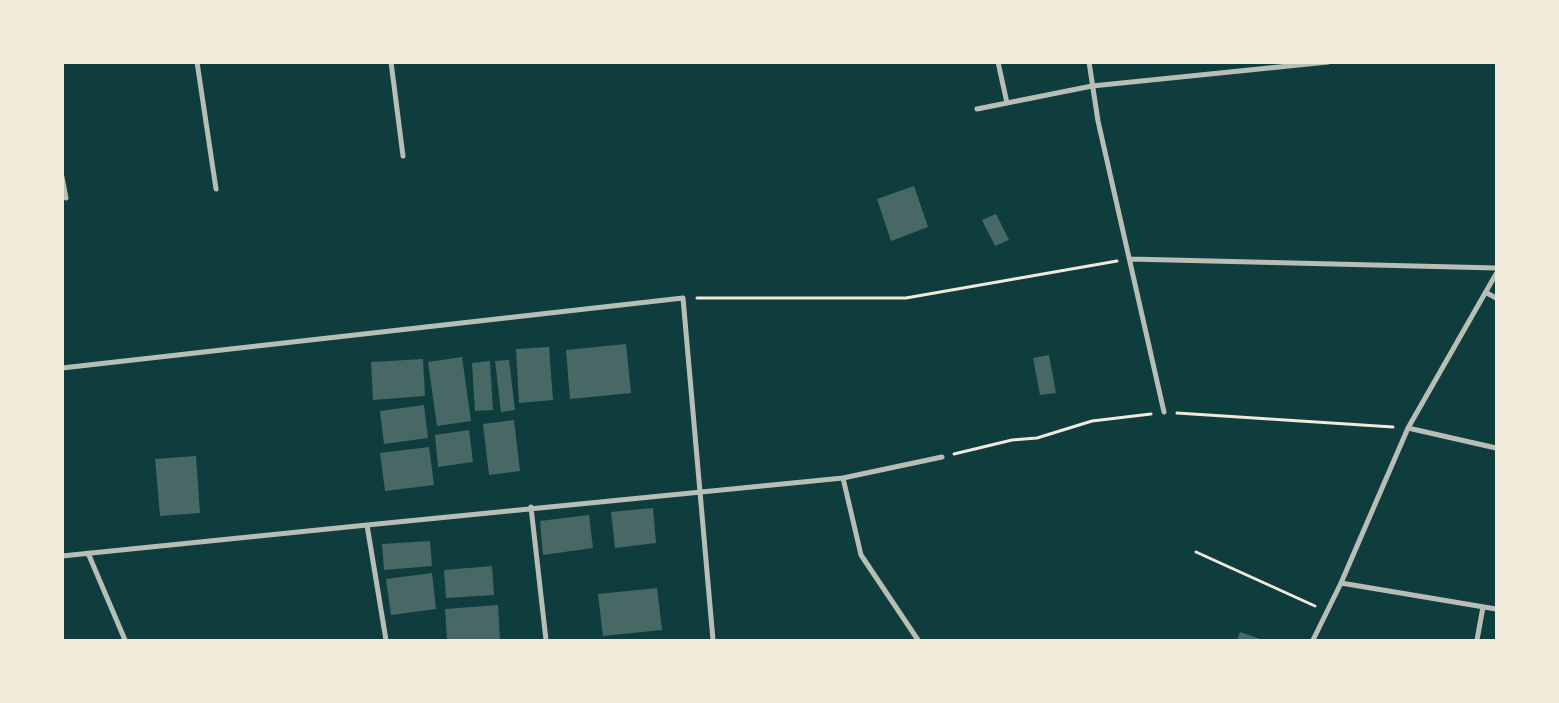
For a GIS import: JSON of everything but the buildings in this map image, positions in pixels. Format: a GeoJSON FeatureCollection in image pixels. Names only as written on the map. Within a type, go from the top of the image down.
{"type":"FeatureCollection","features":[{"type":"Feature","properties":{"kind":"street"},"geometry":{"type":"LineString","coordinates":[[198,62],[216,189]]}},
{"type":"Feature","properties":{"kind":"street"},"geometry":{"type":"LineString","coordinates":[[391,62],[403,156]]}},
{"type":"Feature","properties":{"kind":"street"},"geometry":{"type":"LineString","coordinates":[[998,62],[1007,103]]}},
{"type":"Feature","properties":{"kind":"street"},"geometry":{"type":"LineString","coordinates":[[1088,62],[1164,412]]}},
{"type":"Feature","properties":{"kind":"street"},"geometry":{"type":"LineString","coordinates":[[977,109],[1092,86],[1328,62]]}},
{"type":"Feature","properties":{"kind":"street"},"geometry":{"type":"LineString","coordinates":[[62,177],[66,198]]}},
{"type":"Feature","properties":{"kind":"street"},"geometry":{"type":"LineString","coordinates":[[1130,259],[1496,268]]}},
{"type":"Feature","properties":{"kind":"street"},"geometry":{"type":"LineString","coordinates":[[1313,640],[1341,583],[1408,428],[1487,293],[1496,274]]}},
{"type":"Feature","properties":{"kind":"street"},"geometry":{"type":"LineString","coordinates":[[1487,293],[1496,298]]}},
{"type":"Feature","properties":{"kind":"street"},"geometry":{"type":"LineString","coordinates":[[62,368],[683,298],[712,640]]}},
{"type":"Feature","properties":{"kind":"street"},"geometry":{"type":"LineString","coordinates":[[1408,428],[1496,448]]}},
{"type":"Feature","properties":{"kind":"street"},"geometry":{"type":"LineString","coordinates":[[62,556],[531,507],[843,478],[942,457]]}},
{"type":"Feature","properties":{"kind":"street"},"geometry":{"type":"LineString","coordinates":[[843,478],[860,555],[918,640]]}},
{"type":"Feature","properties":{"kind":"street"},"geometry":{"type":"LineString","coordinates":[[531,507],[546,640]]}},
{"type":"Feature","properties":{"kind":"street"},"geometry":{"type":"LineString","coordinates":[[367,525],[386,640]]}},
{"type":"Feature","properties":{"kind":"street"},"geometry":{"type":"LineString","coordinates":[[88,553],[125,640]]}},
{"type":"Feature","properties":{"kind":"street"},"geometry":{"type":"LineString","coordinates":[[1341,583],[1496,609]]}},
{"type":"Feature","properties":{"kind":"street"},"geometry":{"type":"LineString","coordinates":[[1477,640],[1483,607]]}},
{"type":"Feature","properties":{"kind":"path"},"geometry":{"type":"LineString","coordinates":[[683,298],[906,298],[1130,259]]}},
{"type":"Feature","properties":{"kind":"path"},"geometry":{"type":"LineString","coordinates":[[942,457],[1012,440],[1037,438],[1092,421],[1164,412],[1408,428]]}},
{"type":"Feature","properties":{"kind":"path"},"geometry":{"type":"LineString","coordinates":[[1196,552],[1327,611]]}}]}
